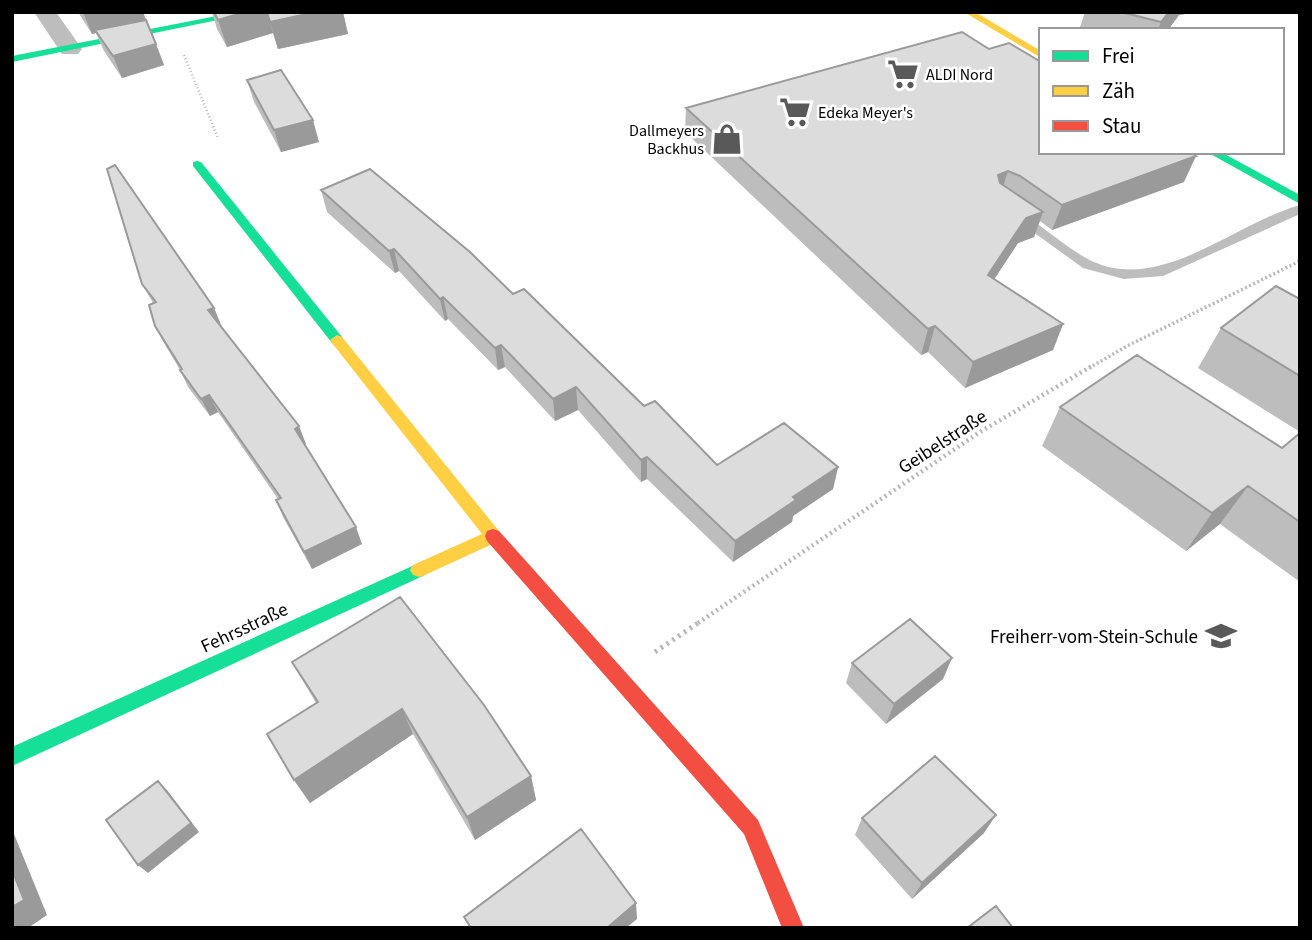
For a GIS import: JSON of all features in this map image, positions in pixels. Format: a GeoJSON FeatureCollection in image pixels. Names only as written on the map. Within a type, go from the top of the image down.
{"type":"FeatureCollection","features":[{"type":"Feature","properties":{"kind":"street"},"geometry":{"type":"LineString","coordinates":[[46,12],[70,49]]}},
{"type":"Feature","properties":{"kind":"street"},"geometry":{"type":"LineString","coordinates":[[12,59],[253,12]]}},
{"type":"Feature","properties":{"kind":"street"},"geometry":{"type":"LineString","coordinates":[[968,12],[1039,54]]}},
{"type":"Feature","properties":{"kind":"street"},"geometry":{"type":"LineString","coordinates":[[1216,154],[1300,200]]}},
{"type":"Feature","properties":{"kind":"street"},"geometry":{"type":"LineString","coordinates":[[197,164],[494,536],[751,827],[793,928]]}},
{"type":"Feature","properties":{"kind":"street","name":"Fehrsstraße"},"geometry":{"type":"LineString","coordinates":[[12,757],[494,536]]}},
{"type":"Feature","properties":{"kind":"lane"},"geometry":{"type":"LineString","coordinates":[[1011,211],[1088,265],[1124,274],[1158,273],[1300,209]]}},
{"type":"Feature","properties":{"kind":"path"},"geometry":{"type":"LineString","coordinates":[[174,29],[222,148],[197,164]]}},
{"type":"Feature","properties":{"kind":"path","name":"Geibelstraße"},"geometry":{"type":"LineString","coordinates":[[619,676],[980,432],[1128,346],[1300,261]]}},
{"type":"Feature","properties":{"kind":"building"},"geometry":{"type":"Polygon","coordinates":[[[214,12],[245,12],[218,20],[214,12]]]}},
{"type":"Feature","properties":{"kind":"building"},"geometry":{"type":"Polygon","coordinates":[[[267,12],[316,12],[270,22],[267,12]]]}},
{"type":"Feature","properties":{"kind":"building"},"geometry":{"type":"Polygon","coordinates":[[[1121,12],[1169,12],[1161,22],[1121,12]]]}},
{"type":"Feature","properties":{"kind":"building"},"geometry":{"type":"Polygon","coordinates":[[[146,20],[156,44],[113,56],[95,30],[146,20]]]}},
{"type":"Feature","properties":{"kind":"building"},"geometry":{"type":"Polygon","coordinates":[[[962,32],[989,49],[1009,43],[1039,61],[1039,154],[1196,156],[1062,205],[1020,176],[1008,171],[998,175],[1000,183],[1043,212],[1026,218],[988,275],[1063,324],[973,362],[935,326],[928,329],[686,108],[962,32]]]}},
{"type":"Feature","properties":{"kind":"building"},"geometry":{"type":"Polygon","coordinates":[[[281,70],[313,120],[274,130],[247,80],[281,70]]]}},
{"type":"Feature","properties":{"kind":"building"},"geometry":{"type":"Polygon","coordinates":[[[115,165],[214,308],[208,310],[299,426],[295,429],[356,527],[304,552],[276,500],[281,498],[209,395],[201,399],[180,370],[182,369],[155,326],[149,305],[156,302],[142,284],[107,169],[115,165]]]}},
{"type":"Feature","properties":{"kind":"building"},"geometry":{"type":"Polygon","coordinates":[[[370,169],[470,252],[513,294],[524,289],[644,406],[655,401],[717,465],[784,423],[838,467],[793,497],[796,500],[735,541],[647,457],[641,460],[576,387],[553,399],[501,345],[495,348],[443,297],[440,299],[394,249],[389,251],[321,190],[370,169]]]}},
{"type":"Feature","properties":{"kind":"building"},"geometry":{"type":"Polygon","coordinates":[[[1276,286],[1300,299],[1300,376],[1221,328],[1276,286]]]}},
{"type":"Feature","properties":{"kind":"building"},"geometry":{"type":"Polygon","coordinates":[[[1137,355],[1282,448],[1300,433],[1300,522],[1248,486],[1212,513],[1060,407],[1137,355]]]}},
{"type":"Feature","properties":{"kind":"building"},"geometry":{"type":"Polygon","coordinates":[[[400,597],[484,705],[531,776],[467,817],[402,709],[294,780],[267,734],[318,702],[292,662],[400,597]]]}},
{"type":"Feature","properties":{"kind":"building"},"geometry":{"type":"Polygon","coordinates":[[[910,619],[952,658],[894,704],[852,663],[910,619]]]}},
{"type":"Feature","properties":{"kind":"building"},"geometry":{"type":"Polygon","coordinates":[[[935,756],[996,815],[922,883],[862,818],[935,756]]]}},
{"type":"Feature","properties":{"kind":"building"},"geometry":{"type":"Polygon","coordinates":[[[158,781],[191,823],[138,865],[106,820],[158,781]]]}},
{"type":"Feature","properties":{"kind":"building"},"geometry":{"type":"Polygon","coordinates":[[[581,829],[636,903],[607,928],[471,928],[464,917],[581,829]]]}},
{"type":"Feature","properties":{"kind":"building"},"geometry":{"type":"Polygon","coordinates":[[[12,870],[24,900],[12,907],[12,870]]]}},
{"type":"Feature","properties":{"kind":"building"},"geometry":{"type":"Polygon","coordinates":[[[996,906],[1013,928],[967,928],[996,906]]]}},
{"type":"Feature","properties":{"kind":"traffic: fast"},"geometry":{"type":"LineString","coordinates":[[12,59],[253,12]]}},
{"type":"Feature","properties":{"kind":"traffic: fast"},"geometry":{"type":"LineString","coordinates":[[1216,154],[1300,200]]}},
{"type":"Feature","properties":{"kind":"traffic: fast"},"geometry":{"type":"LineString","coordinates":[[197,164],[337,340]]}},
{"type":"Feature","properties":{"kind":"traffic: fast"},"geometry":{"type":"LineString","coordinates":[[12,757],[419,570]]}},
{"type":"Feature","properties":{"kind":"traffic: slow"},"geometry":{"type":"LineString","coordinates":[[968,12],[1039,54]]}},
{"type":"Feature","properties":{"kind":"traffic: slow"},"geometry":{"type":"LineString","coordinates":[[337,340],[493,536],[419,570]]}},
{"type":"Feature","properties":{"kind":"traffic: jam"},"geometry":{"type":"LineString","coordinates":[[493,536],[751,827],[793,928]]}},
{"type":"Feature","properties":{"kind":"place","name":"ALDI Nord"},"geometry":{"type":"Point","coordinates":[903,74]}},
{"type":"Feature","properties":{"kind":"place","name":"Edeka Meyer's"},"geometry":{"type":"Point","coordinates":[795,112]}},
{"type":"Feature","properties":{"kind":"place","name":"Dallmeyers Backhus"},"geometry":{"type":"Point","coordinates":[727,139]}},
{"type":"Feature","properties":{"kind":"place","name":"Freiherr-vom-Stein-Schule"},"geometry":{"type":"Point","coordinates":[1221,636]}}]}
